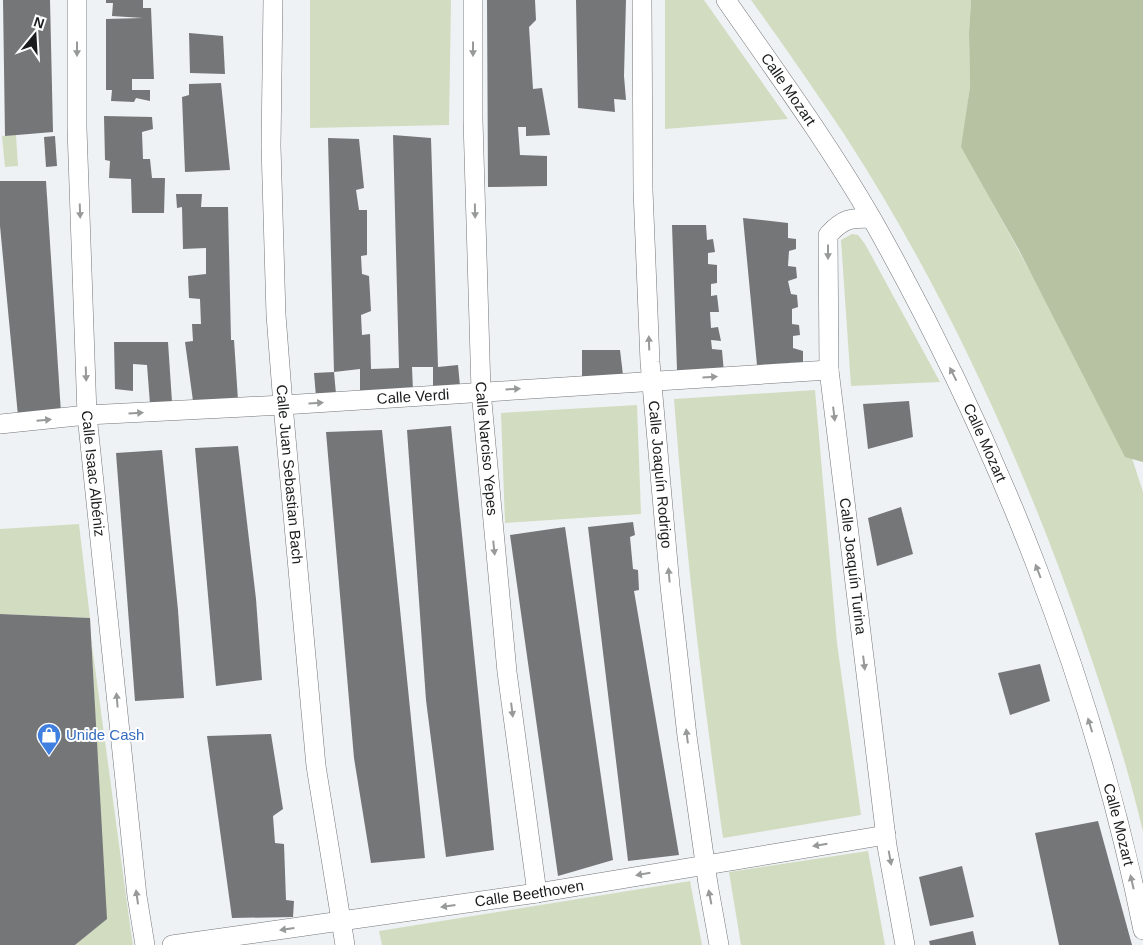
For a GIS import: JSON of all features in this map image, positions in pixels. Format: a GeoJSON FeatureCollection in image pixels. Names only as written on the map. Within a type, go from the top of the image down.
{"type":"FeatureCollection","features":[{"type":"Feature","properties":{"kind":"street","name":"Calle Isaac Albéniz"},"geometry":{"type":"LineString","coordinates":[[77,0],[77,128],[87,415],[136,896],[145,945]]}},
{"type":"Feature","properties":{"kind":"street","name":"Calle Juan Sebastian Bach"},"geometry":{"type":"LineString","coordinates":[[273,0],[271,146],[276,315],[316,766],[345,945]]}},
{"type":"Feature","properties":{"kind":"street","name":"Calle Narciso Yepes"},"geometry":{"type":"LineString","coordinates":[[472,0],[473,150],[481,392],[507,672],[537,893]]}},
{"type":"Feature","properties":{"kind":"street","name":"Calle Joaquín Rodrigo"},"geometry":{"type":"LineString","coordinates":[[642,0],[643,190],[652,381],[670,586],[687,736],[719,945]]}},
{"type":"Feature","properties":{"kind":"street","name":"Calle Mozart"},"geometry":{"type":"LineString","coordinates":[[726,0],[809,118],[871,218],[967,402],[1009,497],[1042,583],[1110,789],[1143,930]]}},
{"type":"Feature","properties":{"kind":"street","name":"Calle Joaquín Turina"},"geometry":{"type":"LineString","coordinates":[[871,218],[854,218],[839,223],[828,235],[829,370],[886,834],[905,945]]}},
{"type":"Feature","properties":{"kind":"street","name":"Calle Verdi"},"geometry":{"type":"LineString","coordinates":[[0,424],[87,415],[283,405],[829,370]]}},
{"type":"Feature","properties":{"kind":"street","name":"Calle Beethoven"},"geometry":{"type":"LineString","coordinates":[[172,945],[537,893],[705,863],[886,834]]}},
{"type":"Feature","properties":{"kind":"green space"},"geometry":{"type":"Polygon","coordinates":[[[310,0],[451,0],[449,125],[310,128],[310,0]]]}},
{"type":"Feature","properties":{"kind":"green space"},"geometry":{"type":"Polygon","coordinates":[[[665,0],[704,0],[788,119],[665,129],[665,0]]]}},
{"type":"Feature","properties":{"kind":"green space"},"geometry":{"type":"Polygon","coordinates":[[[751,0],[971,0],[969,33],[970,87],[962,147],[1132,458],[1143,492],[1143,832],[1131,783],[1084,637],[1035,506],[979,378],[916,254],[881,193],[833,117],[751,0]]]}},
{"type":"Feature","properties":{"kind":"green space"},"geometry":{"type":"Polygon","coordinates":[[[971,0],[1143,0],[1143,462],[1125,457],[1019,250],[961,147],[970,87],[969,33],[971,0]]]}},
{"type":"Feature","properties":{"kind":"green space"},"geometry":{"type":"Polygon","coordinates":[[[16,135],[18,166],[5,167],[2,136],[16,135]]]}},
{"type":"Feature","properties":{"kind":"green space"},"geometry":{"type":"Polygon","coordinates":[[[852,234],[858,235],[865,244],[940,382],[851,386],[841,240],[852,234]]]}},
{"type":"Feature","properties":{"kind":"green space"},"geometry":{"type":"Polygon","coordinates":[[[815,390],[837,643],[861,815],[723,838],[695,619],[674,399],[815,390]]]}},
{"type":"Feature","properties":{"kind":"green space"},"geometry":{"type":"Polygon","coordinates":[[[637,405],[641,514],[505,523],[501,413],[637,405]]]}},
{"type":"Feature","properties":{"kind":"green space"},"geometry":{"type":"Polygon","coordinates":[[[79,524],[90,618],[0,614],[0,529],[79,524]]]}},
{"type":"Feature","properties":{"kind":"green space"},"geometry":{"type":"Polygon","coordinates":[[[91,638],[133,945],[75,945],[106,919],[91,638]]]}},
{"type":"Feature","properties":{"kind":"green space"},"geometry":{"type":"Polygon","coordinates":[[[868,851],[885,945],[741,945],[729,872],[868,851]]]}},
{"type":"Feature","properties":{"kind":"green space"},"geometry":{"type":"Polygon","coordinates":[[[690,881],[702,945],[382,945],[379,931],[690,881]]]}},
{"type":"Feature","properties":{"kind":"building"},"geometry":{"type":"Polygon","coordinates":[[[3,0],[50,0],[53,132],[5,136],[3,0]]]}},
{"type":"Feature","properties":{"kind":"building"},"geometry":{"type":"Polygon","coordinates":[[[106,0],[143,0],[143,8],[151,8],[154,79],[132,79],[132,90],[150,90],[150,101],[136,98],[134,102],[111,101],[112,90],[106,90],[106,19],[143,18],[112,16],[113,3],[106,3],[106,0]]]}},
{"type":"Feature","properties":{"kind":"building"},"geometry":{"type":"Polygon","coordinates":[[[487,0],[535,0],[536,20],[529,27],[533,89],[542,88],[550,135],[526,136],[526,127],[518,127],[520,155],[547,156],[547,186],[488,187],[487,0]]]}},
{"type":"Feature","properties":{"kind":"building"},"geometry":{"type":"Polygon","coordinates":[[[576,0],[626,0],[624,76],[626,100],[614,99],[615,112],[578,108],[576,0]]]}},
{"type":"Feature","properties":{"kind":"building"},"geometry":{"type":"Polygon","coordinates":[[[189,33],[223,36],[225,74],[190,73],[189,33]]]}},
{"type":"Feature","properties":{"kind":"building"},"geometry":{"type":"Polygon","coordinates":[[[221,83],[230,170],[185,172],[182,97],[189,95],[189,84],[221,83]]]}},
{"type":"Feature","properties":{"kind":"building"},"geometry":{"type":"Polygon","coordinates":[[[104,116],[152,117],[153,129],[142,132],[143,159],[150,159],[152,178],[165,178],[164,213],[132,213],[131,179],[109,178],[110,161],[105,160],[104,116]]]}},
{"type":"Feature","properties":{"kind":"building"},"geometry":{"type":"Polygon","coordinates":[[[393,135],[431,138],[438,367],[458,365],[460,386],[433,386],[433,367],[412,367],[413,391],[360,393],[360,369],[334,372],[328,138],[359,139],[364,188],[356,190],[359,210],[367,210],[367,255],[361,256],[362,274],[369,276],[371,311],[361,315],[362,335],[370,334],[371,369],[399,368],[393,135]]]}},
{"type":"Feature","properties":{"kind":"building"},"geometry":{"type":"Polygon","coordinates":[[[55,136],[57,166],[46,167],[44,137],[55,136]]]}},
{"type":"Feature","properties":{"kind":"building"},"geometry":{"type":"Polygon","coordinates":[[[0,181],[46,181],[61,413],[18,416],[0,226],[0,181]]]}},
{"type":"Feature","properties":{"kind":"building"},"geometry":{"type":"Polygon","coordinates":[[[176,194],[202,194],[201,207],[228,207],[231,340],[234,340],[238,400],[193,401],[185,342],[193,341],[192,324],[201,324],[200,299],[189,298],[188,276],[206,274],[206,248],[183,249],[182,207],[177,208],[176,194]]]}},
{"type":"Feature","properties":{"kind":"building"},"geometry":{"type":"Polygon","coordinates":[[[743,218],[788,223],[788,238],[796,239],[796,249],[789,251],[788,266],[796,267],[797,278],[788,281],[791,294],[797,295],[798,307],[792,309],[792,324],[799,325],[800,335],[793,336],[793,348],[803,351],[803,362],[757,365],[743,218]]]}},
{"type":"Feature","properties":{"kind":"building"},"geometry":{"type":"Polygon","coordinates":[[[672,225],[706,225],[707,240],[713,239],[715,252],[708,253],[708,264],[717,265],[717,283],[711,284],[711,296],[717,295],[719,312],[710,312],[711,328],[718,327],[721,341],[711,340],[712,349],[722,350],[724,373],[677,370],[672,225]]]}},
{"type":"Feature","properties":{"kind":"building"},"geometry":{"type":"Polygon","coordinates":[[[114,342],[168,342],[172,402],[150,404],[147,365],[133,364],[133,391],[115,389],[114,342]]]}},
{"type":"Feature","properties":{"kind":"building"},"geometry":{"type":"Polygon","coordinates":[[[582,350],[620,350],[623,375],[582,378],[582,350]]]}},
{"type":"Feature","properties":{"kind":"building"},"geometry":{"type":"Polygon","coordinates":[[[334,372],[336,394],[316,397],[314,373],[334,372]]]}},
{"type":"Feature","properties":{"kind":"building"},"geometry":{"type":"Polygon","coordinates":[[[909,401],[913,437],[868,449],[863,404],[909,401]]]}},
{"type":"Feature","properties":{"kind":"building"},"geometry":{"type":"Polygon","coordinates":[[[451,426],[494,850],[446,857],[426,700],[407,430],[451,426]]]}},
{"type":"Feature","properties":{"kind":"building"},"geometry":{"type":"Polygon","coordinates":[[[382,430],[425,858],[371,863],[354,758],[326,432],[382,430]]]}},
{"type":"Feature","properties":{"kind":"building"},"geometry":{"type":"Polygon","coordinates":[[[238,446],[256,599],[262,680],[216,686],[195,448],[238,446]]]}},
{"type":"Feature","properties":{"kind":"building"},"geometry":{"type":"Polygon","coordinates":[[[162,450],[178,610],[184,698],[135,701],[116,453],[162,450]]]}},
{"type":"Feature","properties":{"kind":"building"},"geometry":{"type":"Polygon","coordinates":[[[901,507],[913,554],[877,566],[868,518],[901,507]]]}},
{"type":"Feature","properties":{"kind":"building"},"geometry":{"type":"Polygon","coordinates":[[[633,522],[635,535],[630,537],[633,569],[638,570],[639,590],[634,591],[679,855],[628,861],[588,527],[633,522]]]}},
{"type":"Feature","properties":{"kind":"building"},"geometry":{"type":"Polygon","coordinates":[[[565,527],[613,860],[558,876],[510,535],[565,527]]]}},
{"type":"Feature","properties":{"kind":"building","name":"Unide Cash"},"geometry":{"type":"Polygon","coordinates":[[[0,614],[90,618],[107,919],[75,945],[0,945],[0,614]]]}},
{"type":"Feature","properties":{"kind":"building"},"geometry":{"type":"Polygon","coordinates":[[[1040,664],[1050,701],[1010,715],[998,673],[1040,664]]]}},
{"type":"Feature","properties":{"kind":"building"},"geometry":{"type":"Polygon","coordinates":[[[271,734],[283,809],[273,816],[275,843],[284,844],[286,900],[294,901],[293,917],[232,918],[207,736],[271,734]]]}},
{"type":"Feature","properties":{"kind":"building"},"geometry":{"type":"Polygon","coordinates":[[[1098,821],[1132,945],[1059,945],[1035,833],[1098,821]]]}},
{"type":"Feature","properties":{"kind":"building"},"geometry":{"type":"Polygon","coordinates":[[[962,866],[974,917],[930,926],[919,877],[962,866]]]}},
{"type":"Feature","properties":{"kind":"building"},"geometry":{"type":"Polygon","coordinates":[[[973,931],[976,945],[930,945],[929,941],[973,931]]]}},
{"type":"Feature","properties":{"kind":"place","name":"Unide Cash"},"geometry":{"type":"Point","coordinates":[49,756]}}]}
